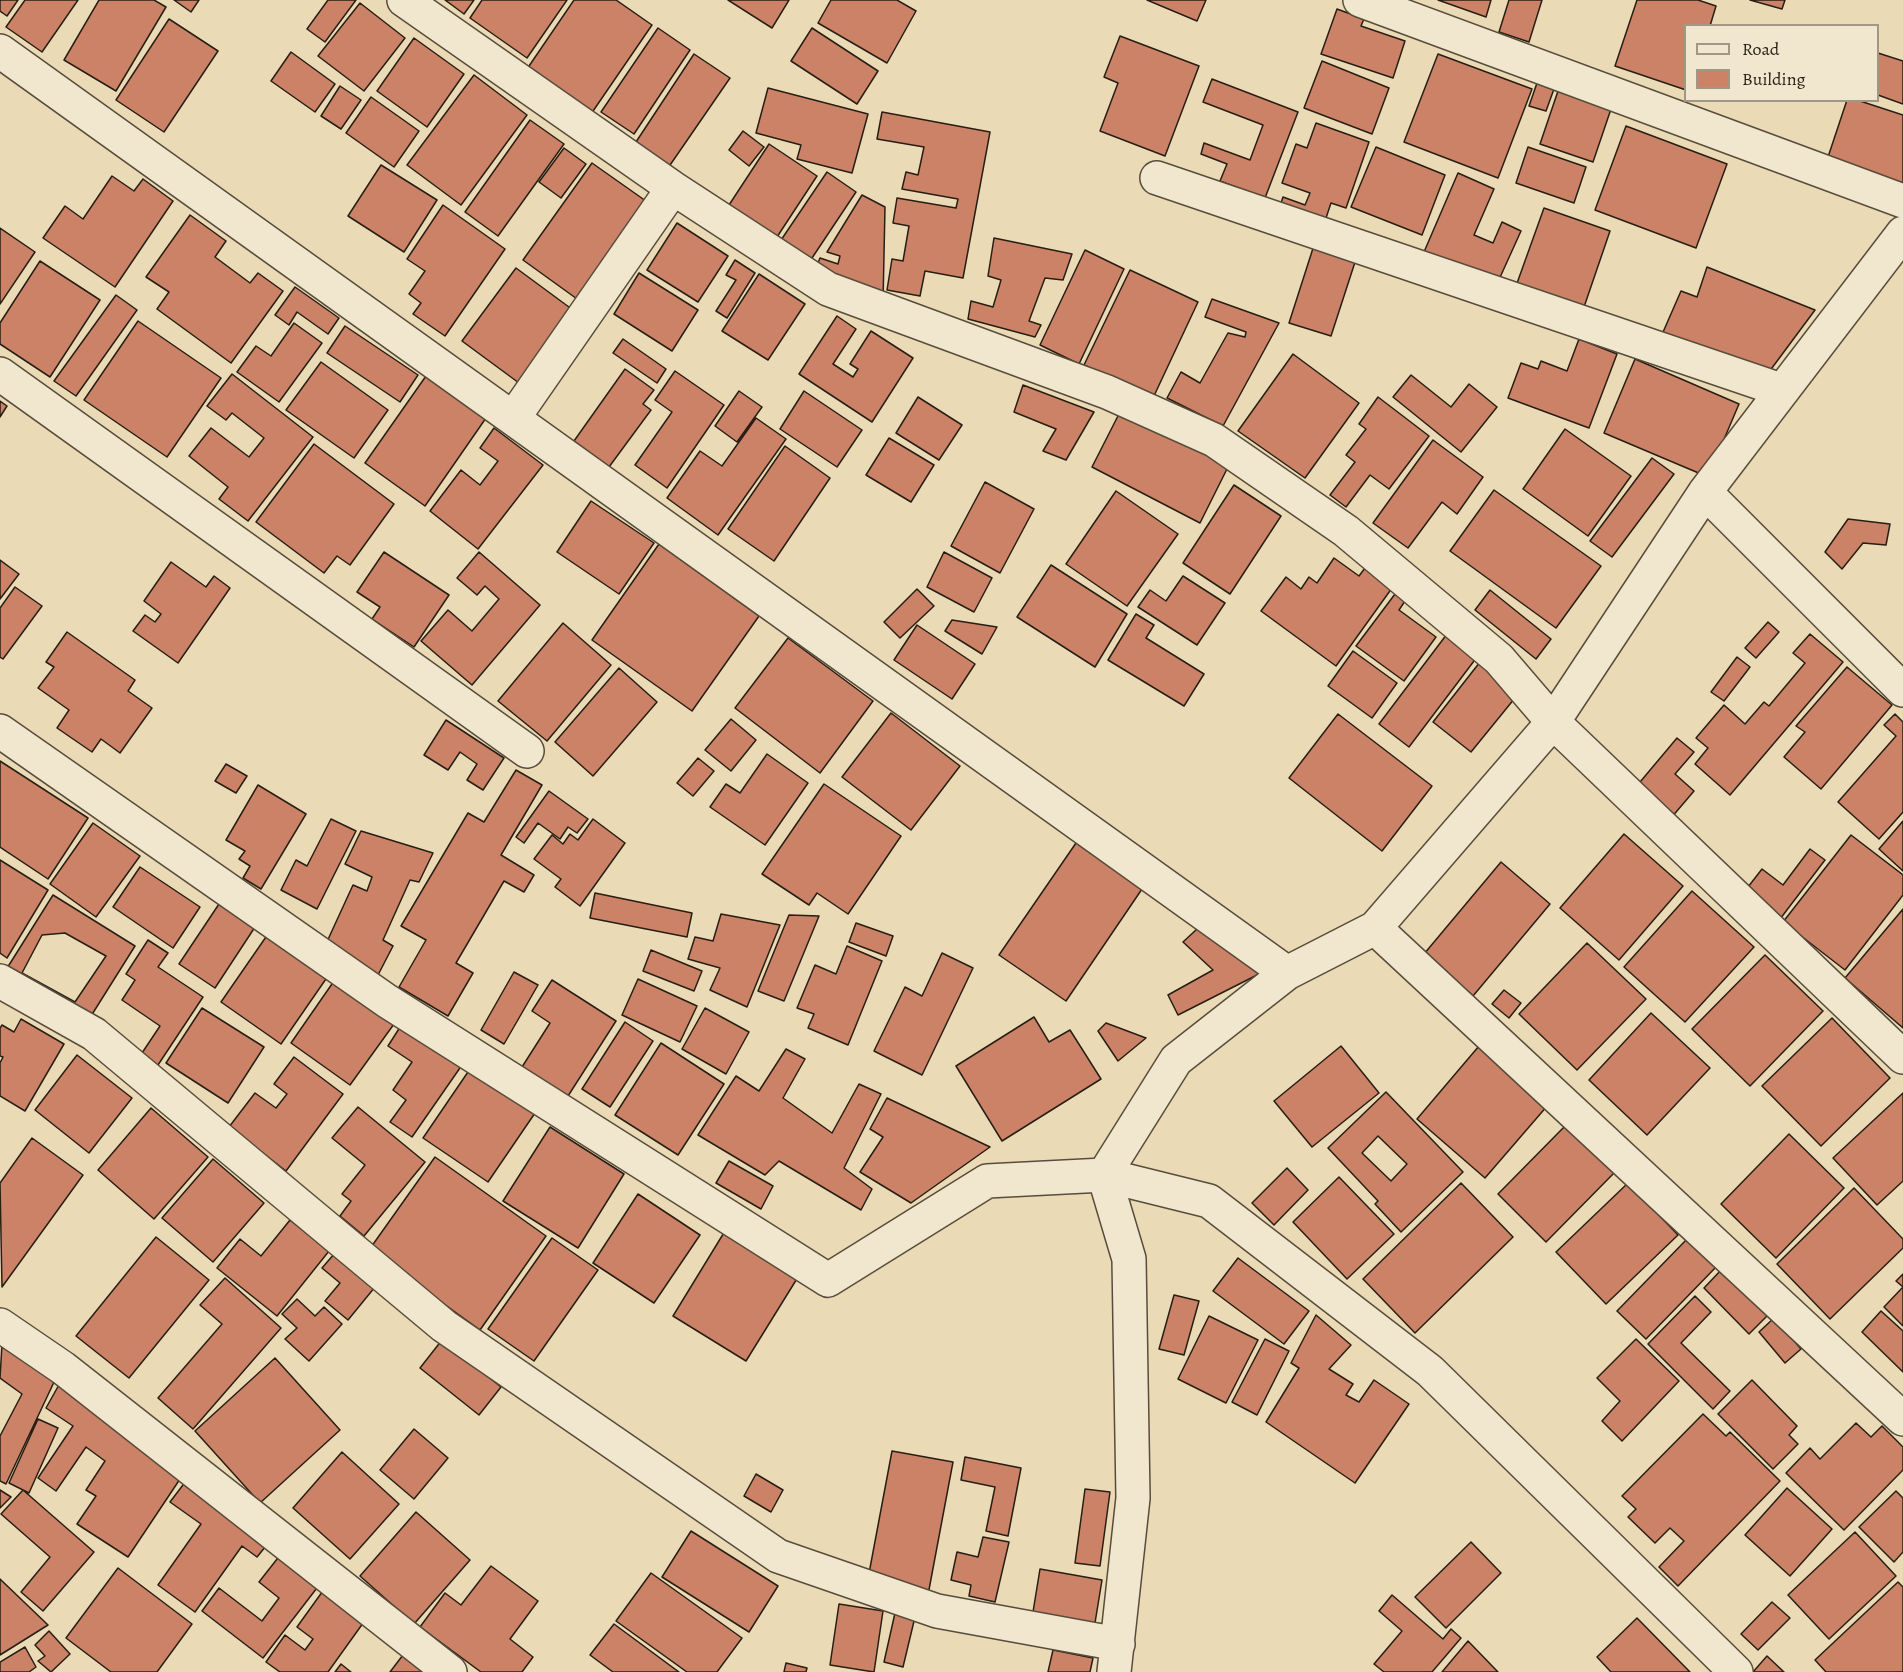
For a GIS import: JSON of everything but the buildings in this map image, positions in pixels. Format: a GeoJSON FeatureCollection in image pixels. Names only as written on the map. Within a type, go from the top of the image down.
{"type":"FeatureCollection","features":[{"type":"Feature","properties":{"kind":"street"},"geometry":{"type":"LineString","coordinates":[[404,0],[673,188],[828,289],[1107,392],[1214,440],[1346,531],[1499,659],[1553,722],[1903,1057]]}},
{"type":"Feature","properties":{"kind":"street"},"geometry":{"type":"LineString","coordinates":[[1360,0],[1903,201]]}},
{"type":"Feature","properties":{"kind":"street"},"geometry":{"type":"LineString","coordinates":[[0,51],[514,417],[1287,973]]}},
{"type":"Feature","properties":{"kind":"street"},"geometry":{"type":"LineString","coordinates":[[1157,178],[1781,390]]}},
{"type":"Feature","properties":{"kind":"street"},"geometry":{"type":"LineString","coordinates":[[514,417],[673,188]]}},
{"type":"Feature","properties":{"kind":"street"},"geometry":{"type":"LineString","coordinates":[[0,981],[94,1034],[444,1326],[778,1556],[937,1611],[1116,1658],[1133,1498],[1129,1259],[1104,1175],[1176,1060],[1287,973],[1375,928],[1553,722],[1705,492],[1903,233]]}},
{"type":"Feature","properties":{"kind":"street"},"geometry":{"type":"LineString","coordinates":[[0,374],[527,751]]}},
{"type":"Feature","properties":{"kind":"street"},"geometry":{"type":"LineString","coordinates":[[1705,492],[1903,690]]}},
{"type":"Feature","properties":{"kind":"street"},"geometry":{"type":"LineString","coordinates":[[0,731],[387,1001],[828,1280],[987,1181],[1104,1175],[1209,1201],[1430,1371],[1736,1672]]}},
{"type":"Feature","properties":{"kind":"street"},"geometry":{"type":"LineString","coordinates":[[1375,928],[1903,1419]]}},
{"type":"Feature","properties":{"kind":"street"},"geometry":{"type":"LineString","coordinates":[[0,1325],[63,1368],[450,1672]]}}]}
